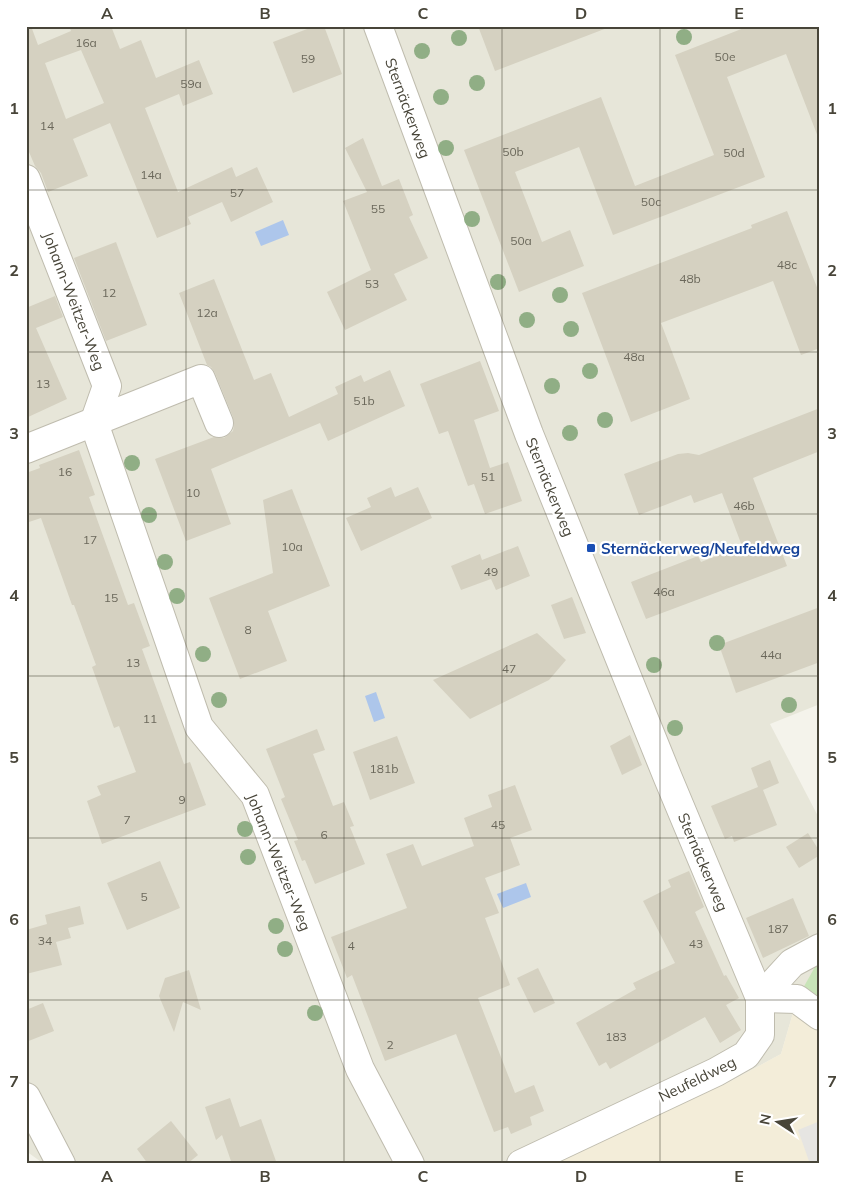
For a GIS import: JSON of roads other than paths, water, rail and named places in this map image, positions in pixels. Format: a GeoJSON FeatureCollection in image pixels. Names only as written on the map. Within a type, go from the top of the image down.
{"type":"FeatureCollection","features":[{"type":"Feature","properties":{"kind":"street","name":"Sternäckerweg"},"geometry":{"type":"LineString","coordinates":[[378,26],[529,434],[668,778],[760,998]]}},
{"type":"Feature","properties":{"kind":"street","name":"Johann-Weitzer-Weg"},"geometry":{"type":"LineString","coordinates":[[26,179],[107,386],[94,423],[199,727],[255,796],[360,1069],[410,1164]]}},
{"type":"Feature","properties":{"kind":"street"},"geometry":{"type":"LineString","coordinates":[[26,449],[201,379],[219,423]]}},
{"type":"Feature","properties":{"kind":"street"},"geometry":{"type":"LineString","coordinates":[[760,998],[792,963],[820,948]]}},
{"type":"Feature","properties":{"kind":"street"},"geometry":{"type":"LineString","coordinates":[[760,998],[797,1000],[820,1016]]}},
{"type":"Feature","properties":{"kind":"street","name":"Neufeldweg"},"geometry":{"type":"LineString","coordinates":[[521,1164],[716,1072],[746,1055],[760,1035],[760,998]]}},
{"type":"Feature","properties":{"kind":"street"},"geometry":{"type":"LineString","coordinates":[[26,1097],[61,1164]]}},
{"type":"Feature","properties":{"kind":"water"},"geometry":{"type":"Polygon","coordinates":[[[283,220],[289,235],[261,246],[255,232],[283,220]]]}},
{"type":"Feature","properties":{"kind":"water"},"geometry":{"type":"Polygon","coordinates":[[[376,692],[385,718],[374,722],[365,696],[376,692]]]}},
{"type":"Feature","properties":{"kind":"water"},"geometry":{"type":"Polygon","coordinates":[[[526,883],[531,897],[503,908],[497,894],[526,883]]]}},
{"type":"Feature","properties":{"kind":"place","name":"Sternäckerweg/Neufeldweg"},"geometry":{"type":"Point","coordinates":[591,548]}}]}
